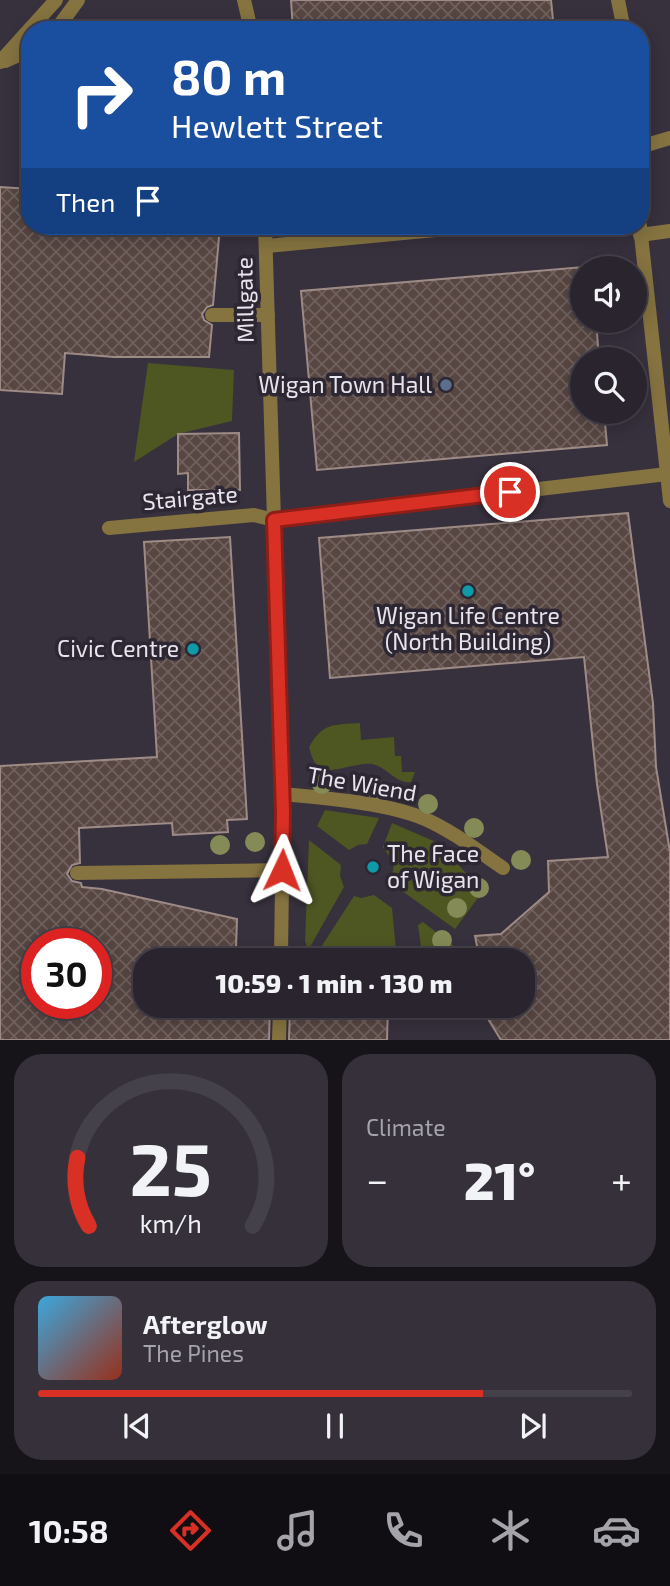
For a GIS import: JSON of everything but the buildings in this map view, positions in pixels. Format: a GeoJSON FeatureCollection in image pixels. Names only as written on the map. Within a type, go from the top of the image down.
{"type":"FeatureCollection","features":[{"type":"Feature","properties":{"kind":"street"},"geometry":{"type":"LineString","coordinates":[[38,21],[57,0]]}},
{"type":"Feature","properties":{"kind":"street"},"geometry":{"type":"LineString","coordinates":[[63,21],[78,0]]}},
{"type":"Feature","properties":{"kind":"street"},"geometry":{"type":"LineString","coordinates":[[244,0],[249,21]]}},
{"type":"Feature","properties":{"kind":"street"},"geometry":{"type":"LineString","coordinates":[[618,0],[622,21]]}},
{"type":"Feature","properties":{"kind":"street"},"geometry":{"type":"LineString","coordinates":[[0,62],[21,39]]}},
{"type":"Feature","properties":{"kind":"street"},"geometry":{"type":"LineString","coordinates":[[0,62],[21,54]]}},
{"type":"Feature","properties":{"kind":"street"},"geometry":{"type":"LineString","coordinates":[[649,144],[670,138]]}},
{"type":"Feature","properties":{"kind":"street"},"geometry":{"type":"LineString","coordinates":[[649,230],[670,231]]}},
{"type":"Feature","properties":{"kind":"street","name":"Millgate"},"geometry":{"type":"LineString","coordinates":[[266,235],[282,794],[281,948]]}},
{"type":"Feature","properties":{"kind":"street"},"geometry":{"type":"LineString","coordinates":[[267,246],[382,235]]}},
{"type":"Feature","properties":{"kind":"street"},"geometry":{"type":"LineString","coordinates":[[641,235],[669,488]]}},
{"type":"Feature","properties":{"kind":"street"},"geometry":{"type":"LineString","coordinates":[[212,315],[268,315]]}},
{"type":"Feature","properties":{"kind":"street","name":"Stairgate"},"geometry":{"type":"LineString","coordinates":[[109,528],[254,515],[274,520],[669,488]]}},
{"type":"Feature","properties":{"kind":"street","name":"The Wiend"},"geometry":{"type":"LineString","coordinates":[[282,794],[333,799],[422,818],[449,831],[503,868]]}},
{"type":"Feature","properties":{"kind":"street"},"geometry":{"type":"LineString","coordinates":[[77,873],[282,870]]}},
{"type":"Feature","properties":{"kind":"street"},"geometry":{"type":"LineString","coordinates":[[279,1040],[280,1018]]}},
{"type":"Feature","properties":{"kind":"green space"},"geometry":{"type":"Polygon","coordinates":[[[148,363],[234,370],[232,421],[178,434],[134,462],[148,363]]]}},
{"type":"Feature","properties":{"kind":"green space"},"geometry":{"type":"Polygon","coordinates":[[[360,723],[361,740],[394,737],[395,756],[401,756],[402,772],[415,772],[411,782],[401,780],[372,764],[328,770],[315,763],[309,747],[319,733],[330,726],[360,723]]]}},
{"type":"Feature","properties":{"kind":"green space"},"geometry":{"type":"Polygon","coordinates":[[[325,810],[379,818],[367,844],[349,850],[317,826],[325,810]]]}},
{"type":"Feature","properties":{"kind":"green space"},"geometry":{"type":"Polygon","coordinates":[[[392,823],[436,842],[469,876],[486,887],[455,929],[391,883],[394,863],[383,847],[392,823]]]}},
{"type":"Feature","properties":{"kind":"green space"},"geometry":{"type":"Polygon","coordinates":[[[309,840],[341,865],[340,876],[344,887],[310,947],[307,947],[305,941],[309,840]]]}},
{"type":"Feature","properties":{"kind":"green space"},"geometry":{"type":"Polygon","coordinates":[[[374,895],[392,908],[396,948],[320,948],[354,896],[361,898],[374,895]]]}},
{"type":"Feature","properties":{"kind":"green space"},"geometry":{"type":"Polygon","coordinates":[[[423,922],[457,948],[421,948],[418,925],[423,922]]]}},
{"type":"Feature","properties":{"kind":"place","name":"Wigan Town Hall"},"geometry":{"type":"Point","coordinates":[446,385]}},
{"type":"Feature","properties":{"kind":"place","name":"Wigan Life Centre (North Building)"},"geometry":{"type":"Point","coordinates":[468,591]}},
{"type":"Feature","properties":{"kind":"place","name":"Civic Centre"},"geometry":{"type":"Point","coordinates":[193,649]}},
{"type":"Feature","properties":{"kind":"place","name":"The Face of Wigan"},"geometry":{"type":"Point","coordinates":[373,867]}},
{"type":"Feature","properties":{"kind":"route"},"geometry":{"type":"LineString","coordinates":[[282,870],[283,813],[274,520],[510,492]]}}]}
